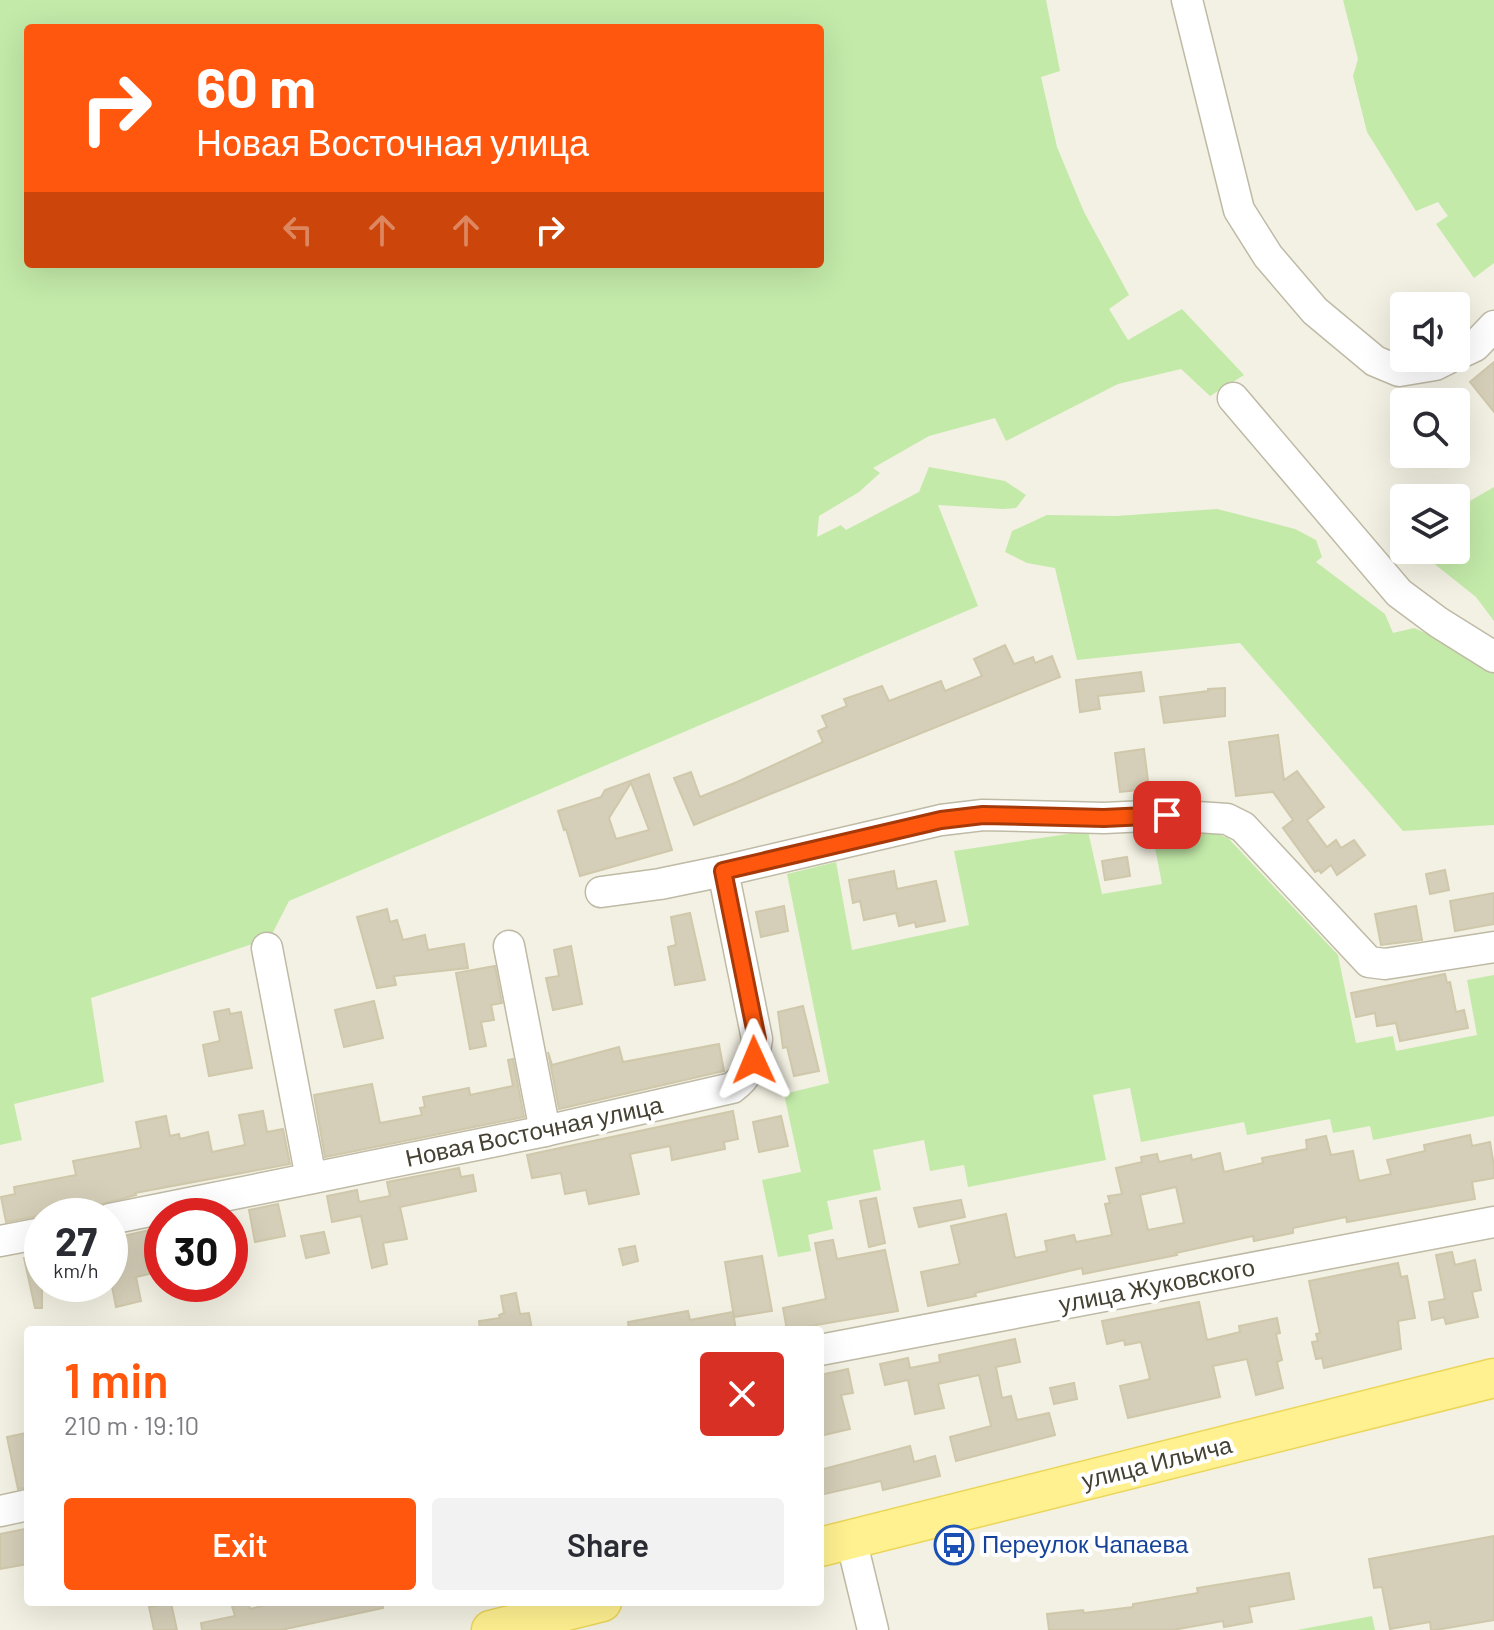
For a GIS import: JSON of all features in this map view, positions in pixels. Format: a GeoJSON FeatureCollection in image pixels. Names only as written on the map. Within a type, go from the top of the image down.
{"type":"FeatureCollection","features":[{"type":"Feature","properties":{"kind":"main road","name":"улица Ильича"},"geometry":{"type":"LineString","coordinates":[[836,1543],[1494,1378]]}},
{"type":"Feature","properties":{"kind":"main road"},"geometry":{"type":"LineString","coordinates":[[491,1630],[586,1606]]}},
{"type":"Feature","properties":{"kind":"street"},"geometry":{"type":"LineString","coordinates":[[1187,0],[1239,210],[1268,256],[1315,311],[1375,361],[1390,367]]}},
{"type":"Feature","properties":{"kind":"street"},"geometry":{"type":"LineString","coordinates":[[1470,348],[1494,326]]}},
{"type":"Feature","properties":{"kind":"street"},"geometry":{"type":"LineString","coordinates":[[1233,398],[1399,593],[1494,657]]}},
{"type":"Feature","properties":{"kind":"street"},"geometry":{"type":"LineString","coordinates":[[601,892],[723,871],[941,820],[983,815],[1104,818],[1167,815],[1227,819],[1243,827],[1369,962],[1385,964],[1494,947]]}},
{"type":"Feature","properties":{"kind":"street","name":"Новая Восточная улица"},"geometry":{"type":"LineString","coordinates":[[128,1215],[545,1131],[732,1088],[744,1079],[754,1060],[757,1039],[723,871]]}},
{"type":"Feature","properties":{"kind":"street"},"geometry":{"type":"LineString","coordinates":[[509,946],[545,1131]]}},
{"type":"Feature","properties":{"kind":"street"},"geometry":{"type":"LineString","coordinates":[[267,948],[311,1178]]}},
{"type":"Feature","properties":{"kind":"street","name":"улица Жуковского"},"geometry":{"type":"LineString","coordinates":[[824,1349],[1494,1222]]}},
{"type":"Feature","properties":{"kind":"street"},"geometry":{"type":"LineString","coordinates":[[0,1241],[24,1236]]}},
{"type":"Feature","properties":{"kind":"street"},"geometry":{"type":"LineString","coordinates":[[0,1511],[24,1506]]}},
{"type":"Feature","properties":{"kind":"street"},"geometry":{"type":"LineString","coordinates":[[836,1543],[873,1630]]}},
{"type":"Feature","properties":{"kind":"green space"},"geometry":{"type":"Polygon","coordinates":[[[0,0],[1046,0],[1060,71],[1041,77],[1057,147],[1084,212],[1129,295],[1109,309],[1128,340],[1182,309],[1244,375],[1210,396],[1181,369],[1118,384],[1006,441],[995,418],[929,436],[873,468],[880,473],[859,492],[819,516],[817,537],[841,525],[846,530],[919,492],[929,467],[1005,481],[1026,495],[1016,508],[938,505],[978,606],[289,901],[270,938],[91,998],[104,1082],[14,1104],[22,1140],[0,1145],[0,0]]]}},
{"type":"Feature","properties":{"kind":"green space"},"geometry":{"type":"Polygon","coordinates":[[[1343,0],[1494,0],[1494,263],[1474,278],[1436,224],[1448,216],[1438,202],[1416,211],[1367,132],[1353,76],[1358,59],[1343,0]]]}},
{"type":"Feature","properties":{"kind":"green space"},"geometry":{"type":"Polygon","coordinates":[[[1494,487],[1494,621],[1476,597],[1435,564],[1470,564],[1470,501],[1494,487]]]}},
{"type":"Feature","properties":{"kind":"green space"},"geometry":{"type":"Polygon","coordinates":[[[1217,509],[1295,529],[1316,540],[1322,557],[1316,562],[1385,614],[1393,633],[1414,628],[1494,669],[1494,825],[1403,831],[1240,643],[1077,660],[1055,568],[1027,563],[1005,552],[1012,531],[1047,515],[1116,516],[1217,509]]]}},
{"type":"Feature","properties":{"kind":"green space"},"geometry":{"type":"Polygon","coordinates":[[[1151,827],[1207,830],[1228,838],[1338,955],[1356,1043],[1393,1036],[1396,1051],[1477,1035],[1467,980],[1494,975],[1494,1116],[1373,1140],[1370,1126],[1333,1133],[1330,1119],[1247,1135],[1244,1122],[1141,1142],[1130,1088],[1093,1095],[1106,1160],[968,1187],[964,1165],[930,1171],[924,1140],[873,1150],[881,1190],[827,1201],[833,1229],[808,1235],[811,1251],[778,1257],[762,1180],[801,1172],[784,1094],[829,1083],[787,874],[836,862],[852,950],[969,925],[954,851],[1088,831],[1102,894],[1162,884],[1151,827]]]}},
{"type":"Feature","properties":{"kind":"green space"},"geometry":{"type":"Polygon","coordinates":[[[1372,1616],[1375,1630],[1297,1630],[1372,1616]]]}},
{"type":"Feature","properties":{"kind":"building"},"geometry":{"type":"Polygon","coordinates":[[[1494,362],[1494,412],[1470,382],[1494,362]]]}},
{"type":"Feature","properties":{"kind":"building"},"geometry":{"type":"Polygon","coordinates":[[[1005,645],[1014,664],[1033,657],[1035,663],[1052,656],[1060,677],[694,825],[674,778],[691,772],[700,797],[823,742],[818,731],[827,727],[822,716],[847,706],[844,699],[882,686],[889,701],[941,681],[945,691],[982,676],[974,659],[1005,645]]]}},
{"type":"Feature","properties":{"kind":"building"},"geometry":{"type":"Polygon","coordinates":[[[1141,672],[1144,691],[1098,696],[1100,709],[1080,712],[1076,680],[1141,672]]]}},
{"type":"Feature","properties":{"kind":"building"},"geometry":{"type":"Polygon","coordinates":[[[1225,688],[1225,716],[1164,723],[1160,697],[1225,688]]]}},
{"type":"Feature","properties":{"kind":"building"},"geometry":{"type":"Polygon","coordinates":[[[1278,735],[1284,780],[1297,771],[1324,807],[1307,820],[1327,847],[1336,840],[1341,848],[1354,840],[1365,855],[1337,875],[1331,865],[1321,873],[1319,870],[1315,872],[1283,828],[1293,820],[1273,792],[1236,796],[1229,742],[1278,735]]]}},
{"type":"Feature","properties":{"kind":"building"},"geometry":{"type":"Polygon","coordinates":[[[1144,749],[1149,789],[1120,792],[1115,753],[1144,749]]]}},
{"type":"Feature","properties":{"kind":"building"},"geometry":{"type":"Polygon","coordinates":[[[649,774],[672,850],[580,876],[558,811],[601,797],[605,790],[649,774]],[[631,783],[609,818],[616,839],[649,830],[631,783]]]}},
{"type":"Feature","properties":{"kind":"building"},"geometry":{"type":"Polygon","coordinates":[[[1127,857],[1130,876],[1105,880],[1102,861],[1127,857]]]}},
{"type":"Feature","properties":{"kind":"building"},"geometry":{"type":"Polygon","coordinates":[[[1445,870],[1449,890],[1430,894],[1426,874],[1445,870]]]}},
{"type":"Feature","properties":{"kind":"building"},"geometry":{"type":"Polygon","coordinates":[[[894,871],[897,889],[936,881],[945,921],[916,927],[915,922],[899,926],[896,913],[864,920],[860,901],[853,903],[849,880],[894,871]]]}},
{"type":"Feature","properties":{"kind":"building"},"geometry":{"type":"Polygon","coordinates":[[[1494,893],[1494,924],[1455,931],[1450,901],[1494,893]]]}},
{"type":"Feature","properties":{"kind":"building"},"geometry":{"type":"Polygon","coordinates":[[[784,906],[788,931],[761,937],[756,912],[784,906]]]}},
{"type":"Feature","properties":{"kind":"building"},"geometry":{"type":"Polygon","coordinates":[[[1416,906],[1422,940],[1381,945],[1375,914],[1416,906]]]}},
{"type":"Feature","properties":{"kind":"building"},"geometry":{"type":"Polygon","coordinates":[[[387,909],[390,922],[397,920],[403,940],[425,935],[428,950],[464,944],[468,968],[394,976],[396,985],[377,988],[357,917],[387,909]]]}},
{"type":"Feature","properties":{"kind":"building"},"geometry":{"type":"Polygon","coordinates":[[[690,913],[705,980],[675,985],[668,947],[676,945],[671,917],[690,913]]]}},
{"type":"Feature","properties":{"kind":"building"},"geometry":{"type":"Polygon","coordinates":[[[571,946],[582,1004],[553,1010],[546,978],[559,976],[554,950],[571,946]]]}},
{"type":"Feature","properties":{"kind":"building"},"geometry":{"type":"Polygon","coordinates":[[[495,966],[502,1003],[491,1005],[494,1020],[481,1022],[486,1046],[470,1049],[456,973],[495,966]]]}},
{"type":"Feature","properties":{"kind":"building"},"geometry":{"type":"Polygon","coordinates":[[[1445,974],[1447,983],[1450,982],[1456,1012],[1464,1010],[1468,1028],[1400,1041],[1396,1023],[1377,1026],[1375,1013],[1356,1017],[1351,993],[1445,974]]]}},
{"type":"Feature","properties":{"kind":"building"},"geometry":{"type":"Polygon","coordinates":[[[374,1001],[383,1038],[344,1047],[335,1010],[374,1001]]]}},
{"type":"Feature","properties":{"kind":"building"},"geometry":{"type":"Polygon","coordinates":[[[803,1006],[819,1071],[794,1076],[787,1047],[783,1048],[778,1012],[803,1006]]]}},
{"type":"Feature","properties":{"kind":"building"},"geometry":{"type":"Polygon","coordinates":[[[229,1009],[230,1014],[241,1012],[252,1068],[209,1076],[203,1045],[220,1041],[214,1012],[229,1009]]]}},
{"type":"Feature","properties":{"kind":"building"},"geometry":{"type":"Polygon","coordinates":[[[719,1044],[724,1071],[559,1109],[548,1052],[552,1065],[619,1047],[623,1062],[719,1044]]]}},
{"type":"Feature","properties":{"kind":"building"},"geometry":{"type":"Polygon","coordinates":[[[513,1059],[524,1117],[325,1157],[314,1095],[372,1084],[380,1123],[422,1115],[420,1108],[425,1107],[423,1097],[469,1088],[470,1095],[513,1086],[508,1060],[513,1059]]]}},
{"type":"Feature","properties":{"kind":"building"},"geometry":{"type":"Polygon","coordinates":[[[263,1111],[267,1132],[283,1129],[290,1164],[135,1193],[125,1198],[24,1198],[24,1219],[6,1222],[1,1197],[15,1194],[14,1187],[76,1175],[73,1161],[141,1148],[136,1122],[166,1116],[170,1136],[179,1134],[180,1139],[208,1132],[212,1152],[245,1145],[239,1115],[263,1111]]]}},
{"type":"Feature","properties":{"kind":"building"},"geometry":{"type":"Polygon","coordinates":[[[733,1111],[738,1139],[724,1142],[725,1149],[672,1160],[670,1146],[630,1154],[639,1194],[589,1204],[586,1190],[565,1194],[561,1173],[532,1178],[527,1155],[733,1111]]]}},
{"type":"Feature","properties":{"kind":"building"},"geometry":{"type":"Polygon","coordinates":[[[781,1116],[788,1146],[759,1152],[753,1122],[781,1116]]]}},
{"type":"Feature","properties":{"kind":"building"},"geometry":{"type":"Polygon","coordinates":[[[1470,1135],[1472,1146],[1490,1142],[1494,1178],[1472,1182],[1475,1199],[1347,1222],[1346,1217],[1293,1228],[1293,1233],[1254,1241],[1253,1236],[1083,1274],[1082,1268],[928,1306],[921,1272],[960,1264],[951,1226],[1006,1214],[1015,1258],[1047,1251],[1045,1241],[1074,1235],[1076,1242],[1112,1235],[1105,1204],[1110,1203],[1108,1196],[1122,1194],[1116,1168],[1142,1162],[1141,1157],[1157,1154],[1159,1162],[1191,1155],[1192,1160],[1220,1153],[1224,1172],[1263,1163],[1262,1158],[1307,1149],[1306,1140],[1326,1136],[1331,1155],[1353,1151],[1359,1181],[1391,1174],[1387,1160],[1425,1151],[1424,1145],[1470,1135]],[[1176,1187],[1140,1195],[1148,1230],[1184,1223],[1176,1187]]]}},
{"type":"Feature","properties":{"kind":"building"},"geometry":{"type":"Polygon","coordinates":[[[459,1168],[461,1177],[473,1175],[476,1191],[400,1207],[407,1239],[383,1243],[387,1264],[372,1268],[361,1216],[332,1222],[327,1196],[357,1190],[359,1202],[390,1196],[387,1182],[459,1168]]]}},
{"type":"Feature","properties":{"kind":"building"},"geometry":{"type":"Polygon","coordinates":[[[876,1198],[885,1243],[869,1247],[860,1201],[876,1198]]]}},
{"type":"Feature","properties":{"kind":"building"},"geometry":{"type":"Polygon","coordinates":[[[961,1200],[965,1217],[919,1227],[914,1208],[961,1200]]]}},
{"type":"Feature","properties":{"kind":"building"},"geometry":{"type":"Polygon","coordinates":[[[278,1204],[285,1236],[255,1242],[249,1210],[278,1204]]]}},
{"type":"Feature","properties":{"kind":"building"},"geometry":{"type":"Polygon","coordinates":[[[144,1231],[144,1275],[136,1277],[141,1301],[116,1307],[115,1302],[128,1302],[128,1235],[144,1231]]]}},
{"type":"Feature","properties":{"kind":"building"},"geometry":{"type":"Polygon","coordinates":[[[324,1232],[329,1253],[306,1258],[301,1236],[324,1232]]]}},
{"type":"Feature","properties":{"kind":"building"},"geometry":{"type":"Polygon","coordinates":[[[833,1240],[837,1259],[885,1250],[898,1311],[810,1326],[786,1326],[783,1308],[826,1299],[815,1243],[833,1240]]]}},
{"type":"Feature","properties":{"kind":"building"},"geometry":{"type":"Polygon","coordinates":[[[635,1246],[638,1261],[623,1265],[619,1249],[635,1246]]]}},
{"type":"Feature","properties":{"kind":"building"},"geometry":{"type":"Polygon","coordinates":[[[1452,1252],[1455,1265],[1475,1260],[1481,1290],[1472,1292],[1478,1317],[1446,1324],[1444,1317],[1432,1320],[1429,1302],[1445,1299],[1436,1255],[1452,1252]]]}},
{"type":"Feature","properties":{"kind":"building"},"geometry":{"type":"Polygon","coordinates":[[[762,1256],[772,1311],[734,1317],[725,1262],[762,1256]]]}},
{"type":"Feature","properties":{"kind":"building"},"geometry":{"type":"Polygon","coordinates":[[[1398,1263],[1401,1277],[1407,1276],[1415,1318],[1398,1321],[1401,1349],[1324,1368],[1322,1358],[1316,1359],[1312,1342],[1318,1341],[1316,1334],[1320,1333],[1309,1281],[1398,1263]]]}},
{"type":"Feature","properties":{"kind":"building"},"geometry":{"type":"Polygon","coordinates":[[[516,1293],[520,1314],[529,1313],[531,1326],[480,1326],[479,1321],[500,1318],[499,1315],[504,1313],[501,1296],[516,1293]]]}},
{"type":"Feature","properties":{"kind":"building"},"geometry":{"type":"Polygon","coordinates":[[[34,1302],[42,1302],[42,1308],[35,1308],[34,1302]]]}},
{"type":"Feature","properties":{"kind":"building"},"geometry":{"type":"Polygon","coordinates":[[[1199,1302],[1207,1340],[1240,1332],[1239,1326],[1277,1318],[1280,1333],[1276,1334],[1282,1360],[1277,1362],[1283,1388],[1256,1395],[1247,1359],[1213,1366],[1220,1397],[1128,1418],[1120,1386],[1150,1379],[1141,1342],[1125,1345],[1124,1340],[1107,1344],[1102,1321],[1199,1302]]]}},
{"type":"Feature","properties":{"kind":"building"},"geometry":{"type":"Polygon","coordinates":[[[688,1311],[690,1320],[733,1312],[735,1326],[628,1326],[628,1322],[688,1311]]]}},
{"type":"Feature","properties":{"kind":"building"},"geometry":{"type":"Polygon","coordinates":[[[1015,1339],[1020,1362],[996,1367],[1002,1398],[1011,1396],[1017,1420],[1049,1413],[1055,1435],[956,1461],[950,1437],[991,1426],[979,1375],[938,1384],[944,1408],[915,1414],[908,1380],[885,1385],[880,1364],[908,1358],[910,1368],[940,1362],[939,1355],[1015,1339]]]}},
{"type":"Feature","properties":{"kind":"building"},"geometry":{"type":"Polygon","coordinates":[[[848,1369],[853,1393],[841,1395],[850,1429],[824,1435],[824,1374],[848,1369]]]}},
{"type":"Feature","properties":{"kind":"building"},"geometry":{"type":"Polygon","coordinates":[[[1074,1383],[1077,1399],[1054,1404],[1050,1388],[1074,1383]]]}},
{"type":"Feature","properties":{"kind":"building"},"geometry":{"type":"Polygon","coordinates":[[[24,1433],[24,1488],[18,1489],[7,1437],[24,1433]]]}},
{"type":"Feature","properties":{"kind":"building"},"geometry":{"type":"Polygon","coordinates":[[[910,1446],[914,1462],[935,1456],[940,1476],[883,1490],[881,1481],[824,1494],[824,1469],[910,1446]]]}},
{"type":"Feature","properties":{"kind":"building"},"geometry":{"type":"Polygon","coordinates":[[[24,1529],[24,1565],[0,1569],[0,1534],[24,1529]]]}},
{"type":"Feature","properties":{"kind":"building"},"geometry":{"type":"Polygon","coordinates":[[[1494,1536],[1494,1620],[1436,1630],[1431,1630],[1430,1622],[1390,1629],[1382,1587],[1374,1588],[1369,1559],[1494,1536]]]}},
{"type":"Feature","properties":{"kind":"building"},"geometry":{"type":"Polygon","coordinates":[[[1289,1573],[1294,1599],[1249,1607],[1252,1622],[1224,1627],[1223,1621],[1173,1630],[1049,1630],[1047,1614],[1133,1607],[1133,1604],[1198,1593],[1197,1588],[1289,1573]]]}},
{"type":"Feature","properties":{"kind":"building"},"geometry":{"type":"Polygon","coordinates":[[[172,1606],[177,1630],[154,1630],[149,1607],[172,1606]]]}},
{"type":"Feature","properties":{"kind":"building"},"geometry":{"type":"Polygon","coordinates":[[[232,1606],[249,1606],[250,1609],[262,1606],[383,1608],[281,1630],[202,1630],[201,1623],[235,1616],[232,1606]]]}},
{"type":"Feature","properties":{"kind":"place","name":"Переулок Чапаева"},"geometry":{"type":"Point","coordinates":[954,1545]}},
{"type":"Feature","properties":{"kind":"route"},"geometry":{"type":"LineString","coordinates":[[754,1060],[757,1039],[723,871],[941,820],[983,815],[1104,818],[1167,815]]}}]}
